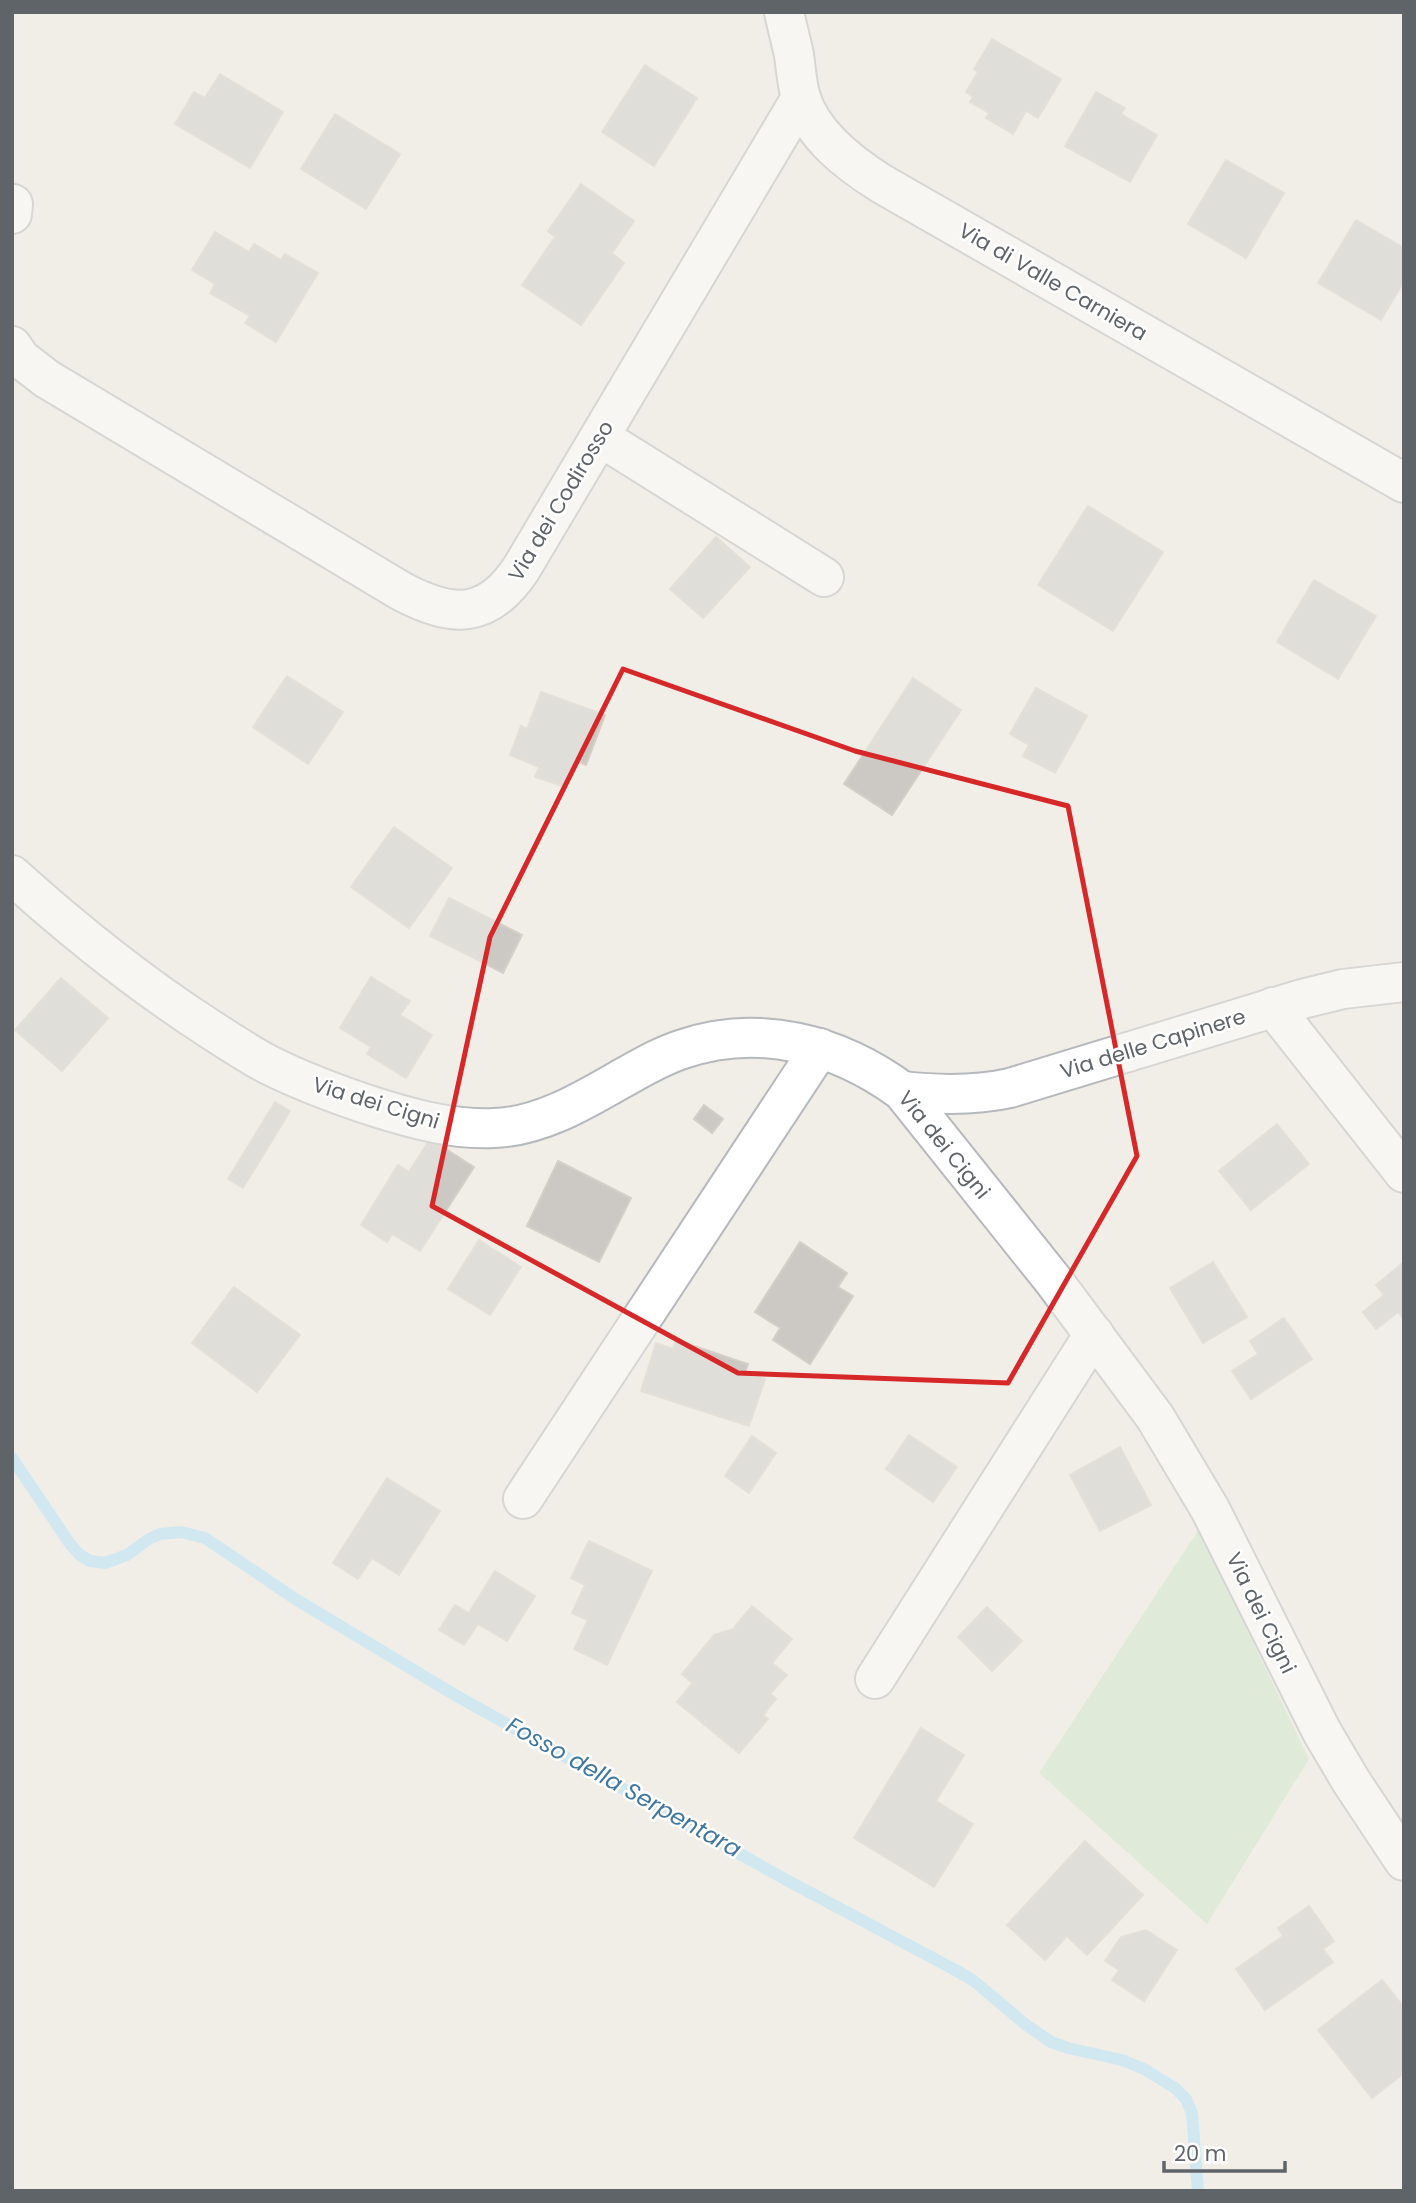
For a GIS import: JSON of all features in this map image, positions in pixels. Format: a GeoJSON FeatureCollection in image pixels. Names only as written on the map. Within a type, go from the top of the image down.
{"type":"FeatureCollection","features":[{"type":"Feature","properties":{"kind":"street","name":"Via di Valle Carniera"},"geometry":{"type":"LineString","coordinates":[[784,12],[801,97],[808,113],[828,141],[854,166],[1404,483]]}},
{"type":"Feature","properties":{"kind":"street","name":"Via dei Codirosso"},"geometry":{"type":"LineString","coordinates":[[12,346],[33,370],[401,591],[431,604],[470,610],[487,604],[512,583],[801,97]]}},
{"type":"Feature","properties":{"kind":"street"},"geometry":{"type":"LineString","coordinates":[[12,214],[13,204]]}},
{"type":"Feature","properties":{"kind":"street"},"geometry":{"type":"LineString","coordinates":[[600,437],[824,577]]}},
{"type":"Feature","properties":{"kind":"street","name":"Via dei Cigni"},"geometry":{"type":"LineString","coordinates":[[12,875],[135,978],[246,1052],[323,1089],[434,1123],[477,1128],[517,1125],[547,1116],[585,1099],[667,1055],[711,1041],[748,1037],[782,1039],[820,1048],[860,1063],[902,1091],[1094,1334],[1184,1462],[1317,1724],[1404,1861]]}},
{"type":"Feature","properties":{"kind":"street","name":"Via delle Capinere"},"geometry":{"type":"LineString","coordinates":[[902,1091],[973,1094],[1010,1088],[1273,1007],[1343,989],[1404,982]]}},
{"type":"Feature","properties":{"kind":"street"},"geometry":{"type":"LineString","coordinates":[[1273,1007],[1404,1173]]}},
{"type":"Feature","properties":{"kind":"street"},"geometry":{"type":"LineString","coordinates":[[523,1499],[820,1048]]}},
{"type":"Feature","properties":{"kind":"street"},"geometry":{"type":"LineString","coordinates":[[875,1679],[1094,1334]]}},
{"type":"Feature","properties":{"kind":"highlighted area"},"geometry":{"type":"Polygon","coordinates":[[[623,669],[855,751],[1068,806],[1137,1156],[1008,1383],[738,1373],[432,1206],[490,937],[623,669]]]}},
{"type":"Feature","properties":{"kind":"green space"},"geometry":{"type":"Polygon","coordinates":[[[1199,1529],[1309,1759],[1207,1924],[1039,1773],[1199,1529]]]}},
{"type":"Feature","properties":{"kind":"building"},"geometry":{"type":"Polygon","coordinates":[[[992,39],[1061,79],[1038,118],[1026,111],[1013,134],[986,118],[989,113],[970,102],[973,97],[966,92],[978,72],[974,69],[992,39]]]}},
{"type":"Feature","properties":{"kind":"building"},"geometry":{"type":"Polygon","coordinates":[[[645,65],[697,98],[654,166],[602,132],[645,65]]]}},
{"type":"Feature","properties":{"kind":"building"},"geometry":{"type":"Polygon","coordinates":[[[220,74],[283,112],[250,168],[175,124],[194,92],[205,98],[220,74]]]}},
{"type":"Feature","properties":{"kind":"building"},"geometry":{"type":"Polygon","coordinates":[[[1096,92],[1125,108],[1121,114],[1157,135],[1130,182],[1065,146],[1096,92]]]}},
{"type":"Feature","properties":{"kind":"building"},"geometry":{"type":"Polygon","coordinates":[[[335,114],[400,154],[366,209],[301,169],[335,114]]]}},
{"type":"Feature","properties":{"kind":"building"},"geometry":{"type":"Polygon","coordinates":[[[1226,160],[1284,193],[1246,258],[1188,224],[1226,160]]]}},
{"type":"Feature","properties":{"kind":"building"},"geometry":{"type":"Polygon","coordinates":[[[581,184],[634,221],[612,253],[624,263],[581,325],[522,285],[555,237],[548,231],[581,184]]]}},
{"type":"Feature","properties":{"kind":"building"},"geometry":{"type":"Polygon","coordinates":[[[1356,220],[1404,248],[1404,281],[1381,320],[1318,283],[1356,220]]]}},
{"type":"Feature","properties":{"kind":"building"},"geometry":{"type":"Polygon","coordinates":[[[215,232],[249,252],[254,244],[281,260],[285,254],[318,273],[276,342],[245,323],[250,316],[210,293],[215,284],[192,270],[215,232]]]}},
{"type":"Feature","properties":{"kind":"building"},"geometry":{"type":"Polygon","coordinates":[[[1088,506],[1163,552],[1113,631],[1038,585],[1088,506]]]}},
{"type":"Feature","properties":{"kind":"building"},"geometry":{"type":"Polygon","coordinates":[[[716,537],[750,567],[703,618],[670,589],[716,537]]]}},
{"type":"Feature","properties":{"kind":"building"},"geometry":{"type":"Polygon","coordinates":[[[1314,580],[1376,616],[1338,679],[1277,642],[1314,580]]]}},
{"type":"Feature","properties":{"kind":"building"},"geometry":{"type":"Polygon","coordinates":[[[287,676],[343,712],[308,764],[253,727],[287,676]]]}},
{"type":"Feature","properties":{"kind":"building"},"geometry":{"type":"Polygon","coordinates":[[[913,678],[961,710],[892,815],[844,784],[913,678]]]}},
{"type":"Feature","properties":{"kind":"building"},"geometry":{"type":"Polygon","coordinates":[[[1036,688],[1087,716],[1055,773],[1023,756],[1029,745],[1010,734],[1036,688]]]}},
{"type":"Feature","properties":{"kind":"building"},"geometry":{"type":"Polygon","coordinates":[[[541,692],[605,715],[586,765],[575,760],[565,787],[535,777],[539,767],[510,755],[521,726],[527,729],[541,692]]]}},
{"type":"Feature","properties":{"kind":"building"},"geometry":{"type":"Polygon","coordinates":[[[394,827],[452,868],[409,928],[351,887],[394,827]]]}},
{"type":"Feature","properties":{"kind":"building"},"geometry":{"type":"Polygon","coordinates":[[[449,898],[522,935],[503,973],[430,936],[449,898]]]}},
{"type":"Feature","properties":{"kind":"building"},"geometry":{"type":"Polygon","coordinates":[[[371,977],[410,1001],[400,1015],[432,1035],[406,1078],[367,1054],[371,1047],[340,1028],[371,977]]]}},
{"type":"Feature","properties":{"kind":"building"},"geometry":{"type":"Polygon","coordinates":[[[61,978],[108,1018],[62,1071],[15,1030],[61,978]]]}},
{"type":"Feature","properties":{"kind":"building"},"geometry":{"type":"Polygon","coordinates":[[[275,1102],[290,1111],[243,1188],[228,1179],[275,1102]]]}},
{"type":"Feature","properties":{"kind":"building"},"geometry":{"type":"Polygon","coordinates":[[[704,1105],[723,1119],[712,1133],[694,1119],[704,1105]]]}},
{"type":"Feature","properties":{"kind":"building"},"geometry":{"type":"Polygon","coordinates":[[[1277,1124],[1309,1164],[1251,1210],[1219,1171],[1277,1124]]]}},
{"type":"Feature","properties":{"kind":"building"},"geometry":{"type":"Polygon","coordinates":[[[430,1139],[474,1167],[420,1251],[392,1234],[387,1242],[361,1225],[398,1165],[409,1172],[430,1139]]]}},
{"type":"Feature","properties":{"kind":"building"},"geometry":{"type":"Polygon","coordinates":[[[558,1161],[631,1198],[599,1262],[527,1226],[558,1161]]]}},
{"type":"Feature","properties":{"kind":"building"},"geometry":{"type":"Polygon","coordinates":[[[479,1240],[521,1267],[490,1315],[448,1289],[479,1240]]]}},
{"type":"Feature","properties":{"kind":"building"},"geometry":{"type":"Polygon","coordinates":[[[800,1242],[847,1273],[838,1287],[853,1296],[810,1364],[773,1340],[780,1328],[755,1312],[800,1242]]]}},
{"type":"Feature","properties":{"kind":"building"},"geometry":{"type":"Polygon","coordinates":[[[1213,1262],[1247,1317],[1203,1343],[1170,1288],[1213,1262]]]}},
{"type":"Feature","properties":{"kind":"building"},"geometry":{"type":"Polygon","coordinates":[[[1404,1262],[1404,1319],[1398,1312],[1376,1329],[1363,1312],[1384,1295],[1376,1285],[1404,1262]]]}},
{"type":"Feature","properties":{"kind":"building"},"geometry":{"type":"Polygon","coordinates":[[[234,1287],[300,1335],[257,1392],[192,1343],[234,1287]]]}},
{"type":"Feature","properties":{"kind":"building"},"geometry":{"type":"Polygon","coordinates":[[[1284,1318],[1312,1359],[1251,1399],[1232,1371],[1258,1354],[1250,1341],[1284,1318]]]}},
{"type":"Feature","properties":{"kind":"building"},"geometry":{"type":"Polygon","coordinates":[[[676,1340],[748,1364],[745,1372],[765,1379],[749,1426],[641,1391],[656,1343],[673,1349],[676,1340]]]}},
{"type":"Feature","properties":{"kind":"building"},"geometry":{"type":"Polygon","coordinates":[[[909,1435],[957,1467],[933,1502],[886,1469],[909,1435]]]}},
{"type":"Feature","properties":{"kind":"building"},"geometry":{"type":"Polygon","coordinates":[[[752,1436],[776,1453],[749,1493],[725,1476],[752,1436]]]}},
{"type":"Feature","properties":{"kind":"building"},"geometry":{"type":"Polygon","coordinates":[[[1120,1447],[1151,1505],[1100,1531],[1070,1475],[1120,1447]]]}},
{"type":"Feature","properties":{"kind":"building"},"geometry":{"type":"Polygon","coordinates":[[[387,1478],[440,1511],[399,1575],[372,1558],[358,1579],[333,1563],[387,1478]]]}},
{"type":"Feature","properties":{"kind":"building"},"geometry":{"type":"Polygon","coordinates":[[[589,1541],[652,1571],[607,1665],[574,1649],[588,1620],[572,1613],[585,1585],[571,1578],[589,1541]]]}},
{"type":"Feature","properties":{"kind":"building"},"geometry":{"type":"Polygon","coordinates":[[[495,1571],[535,1596],[507,1641],[478,1624],[464,1645],[439,1630],[455,1605],[469,1613],[495,1571]]]}},
{"type":"Feature","properties":{"kind":"building"},"geometry":{"type":"Polygon","coordinates":[[[752,1606],[792,1639],[772,1663],[787,1675],[770,1694],[776,1699],[763,1715],[768,1719],[739,1753],[677,1702],[692,1683],[682,1674],[714,1635],[733,1629],[752,1606]]]}},
{"type":"Feature","properties":{"kind":"building"},"geometry":{"type":"Polygon","coordinates":[[[987,1607],[1022,1641],[992,1671],[958,1637],[987,1607]]]}},
{"type":"Feature","properties":{"kind":"building"},"geometry":{"type":"Polygon","coordinates":[[[921,1728],[964,1755],[936,1801],[973,1824],[934,1887],[854,1838],[921,1728]]]}},
{"type":"Feature","properties":{"kind":"building"},"geometry":{"type":"Polygon","coordinates":[[[1085,1841],[1143,1895],[1087,1955],[1067,1936],[1045,1960],[1007,1925],[1085,1841]]]}},
{"type":"Feature","properties":{"kind":"building"},"geometry":{"type":"Polygon","coordinates":[[[1309,1906],[1334,1941],[1323,1949],[1333,1962],[1265,2010],[1236,1969],[1283,1936],[1278,1928],[1309,1906]]]}},
{"type":"Feature","properties":{"kind":"building"},"geometry":{"type":"Polygon","coordinates":[[[1146,1930],[1177,1950],[1144,2001],[1112,1980],[1119,1970],[1105,1961],[1121,1937],[1146,1930]]]}},
{"type":"Feature","properties":{"kind":"building"},"geometry":{"type":"Polygon","coordinates":[[[1382,1980],[1404,2007],[1404,2073],[1372,2098],[1318,2030],[1382,1980]]]}},
{"type":"Feature","properties":{"kind":"waterway","name":"Fosso della Serpentara"},"geometry":{"type":"LineString","coordinates":[[12,1458],[70,1544],[90,1561],[105,1563],[127,1555],[160,1534],[181,1532],[205,1538],[297,1600],[455,1695],[792,1883],[959,1972],[1051,2042],[1122,2060],[1144,2069],[1175,2088],[1186,2099],[1192,2113],[1198,2191]]}}]}
